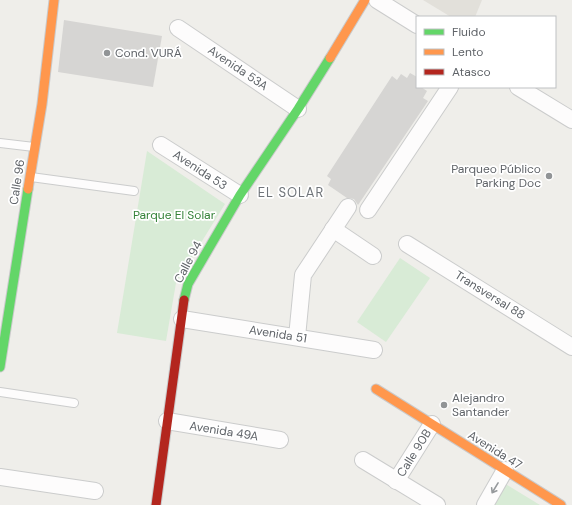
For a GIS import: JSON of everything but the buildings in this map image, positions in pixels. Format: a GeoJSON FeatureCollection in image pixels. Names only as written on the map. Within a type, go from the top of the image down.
{"type":"FeatureCollection","features":[{"type":"Feature","properties":{"kind":"street","name":"Calle 96"},"geometry":{"type":"LineString","coordinates":[[0,367],[42,104],[54,0]]}},
{"type":"Feature","properties":{"kind":"street","name":"Calle 94"},"geometry":{"type":"LineString","coordinates":[[156,505],[184,297],[188,284],[240,195],[298,109],[365,0]]}},
{"type":"Feature","properties":{"kind":"street"},"geometry":{"type":"LineString","coordinates":[[377,0],[416,24]]}},
{"type":"Feature","properties":{"kind":"street","name":"Avenida 53A"},"geometry":{"type":"LineString","coordinates":[[178,28],[298,109]]}},
{"type":"Feature","properties":{"kind":"street"},"geometry":{"type":"LineString","coordinates":[[368,210],[449,88]]}},
{"type":"Feature","properties":{"kind":"street"},"geometry":{"type":"LineString","coordinates":[[520,88],[572,120]]}},
{"type":"Feature","properties":{"kind":"street","name":"Avenida 53"},"geometry":{"type":"LineString","coordinates":[[160,145],[240,195]]}},
{"type":"Feature","properties":{"kind":"street"},"geometry":{"type":"LineString","coordinates":[[296,337],[303,275],[348,207]]}},
{"type":"Feature","properties":{"kind":"street"},"geometry":{"type":"LineString","coordinates":[[333,229],[373,256]]}},
{"type":"Feature","properties":{"kind":"street","name":"Transversal 88"},"geometry":{"type":"LineString","coordinates":[[407,244],[572,347]]}},
{"type":"Feature","properties":{"kind":"street","name":"Avenida 51"},"geometry":{"type":"LineString","coordinates":[[182,319],[374,350]]}},
{"type":"Feature","properties":{"kind":"street","name":"Avenida 47"},"geometry":{"type":"LineString","coordinates":[[376,389],[561,505]]}},
{"type":"Feature","properties":{"kind":"street","name":"Avenida 49A"},"geometry":{"type":"LineString","coordinates":[[167,421],[280,440]]}},
{"type":"Feature","properties":{"kind":"street","name":"Calle 90B"},"geometry":{"type":"LineString","coordinates":[[396,481],[432,424]]}},
{"type":"Feature","properties":{"kind":"street"},"geometry":{"type":"LineString","coordinates":[[363,460],[437,505]]}},
{"type":"Feature","properties":{"kind":"street"},"geometry":{"type":"LineString","coordinates":[[485,505],[505,470]]}},
{"type":"Feature","properties":{"kind":"street"},"geometry":{"type":"LineString","coordinates":[[0,477],[95,490]]}},
{"type":"Feature","properties":{"kind":"lane"},"geometry":{"type":"LineString","coordinates":[[0,143],[35,147]]}},
{"type":"Feature","properties":{"kind":"lane"},"geometry":{"type":"LineString","coordinates":[[30,177],[134,191]]}},
{"type":"Feature","properties":{"kind":"lane"},"geometry":{"type":"LineString","coordinates":[[0,392],[74,403]]}},
{"type":"Feature","properties":{"kind":"shaded area"},"geometry":{"type":"Polygon","coordinates":[[[423,0],[482,0],[475,16],[449,16],[423,0]]]}},
{"type":"Feature","properties":{"kind":"green space","name":"Parque El Solar"},"geometry":{"type":"Polygon","coordinates":[[[147,151],[225,204],[176,283],[166,341],[117,333],[147,151]]]}},
{"type":"Feature","properties":{"kind":"green space"},"geometry":{"type":"Polygon","coordinates":[[[400,258],[430,278],[386,342],[357,322],[400,258]]]}},
{"type":"Feature","properties":{"kind":"green space"},"geometry":{"type":"Polygon","coordinates":[[[504,483],[540,505],[490,505],[504,483]]]}},
{"type":"Feature","properties":{"kind":"traffic: fast"},"geometry":{"type":"LineString","coordinates":[[184,300],[188,284],[240,195],[298,109],[330,58]]}},
{"type":"Feature","properties":{"kind":"traffic: fast"},"geometry":{"type":"LineString","coordinates":[[0,367],[28,189]]}},
{"type":"Feature","properties":{"kind":"traffic: slow"},"geometry":{"type":"LineString","coordinates":[[28,189],[42,104],[54,0]]}},
{"type":"Feature","properties":{"kind":"traffic: slow"},"geometry":{"type":"LineString","coordinates":[[330,58],[365,0]]}},
{"type":"Feature","properties":{"kind":"traffic: slow"},"geometry":{"type":"LineString","coordinates":[[376,389],[561,505]]}},
{"type":"Feature","properties":{"kind":"traffic: jam"},"geometry":{"type":"LineString","coordinates":[[156,505],[184,300]]}},
{"type":"Feature","properties":{"kind":"place","name":"Cond. VURÁ"},"geometry":{"type":"Point","coordinates":[107,53]}},
{"type":"Feature","properties":{"kind":"place","name":"Parqueo Público Parking Doc"},"geometry":{"type":"Point","coordinates":[549,176]}},
{"type":"Feature","properties":{"kind":"place","name":"Alejandro Santander"},"geometry":{"type":"Point","coordinates":[444,405]}},
{"type":"Feature","properties":{"kind":"district","name":"EL SOLAR"},"geometry":{"type":"Point","coordinates":[291,192]}}]}
